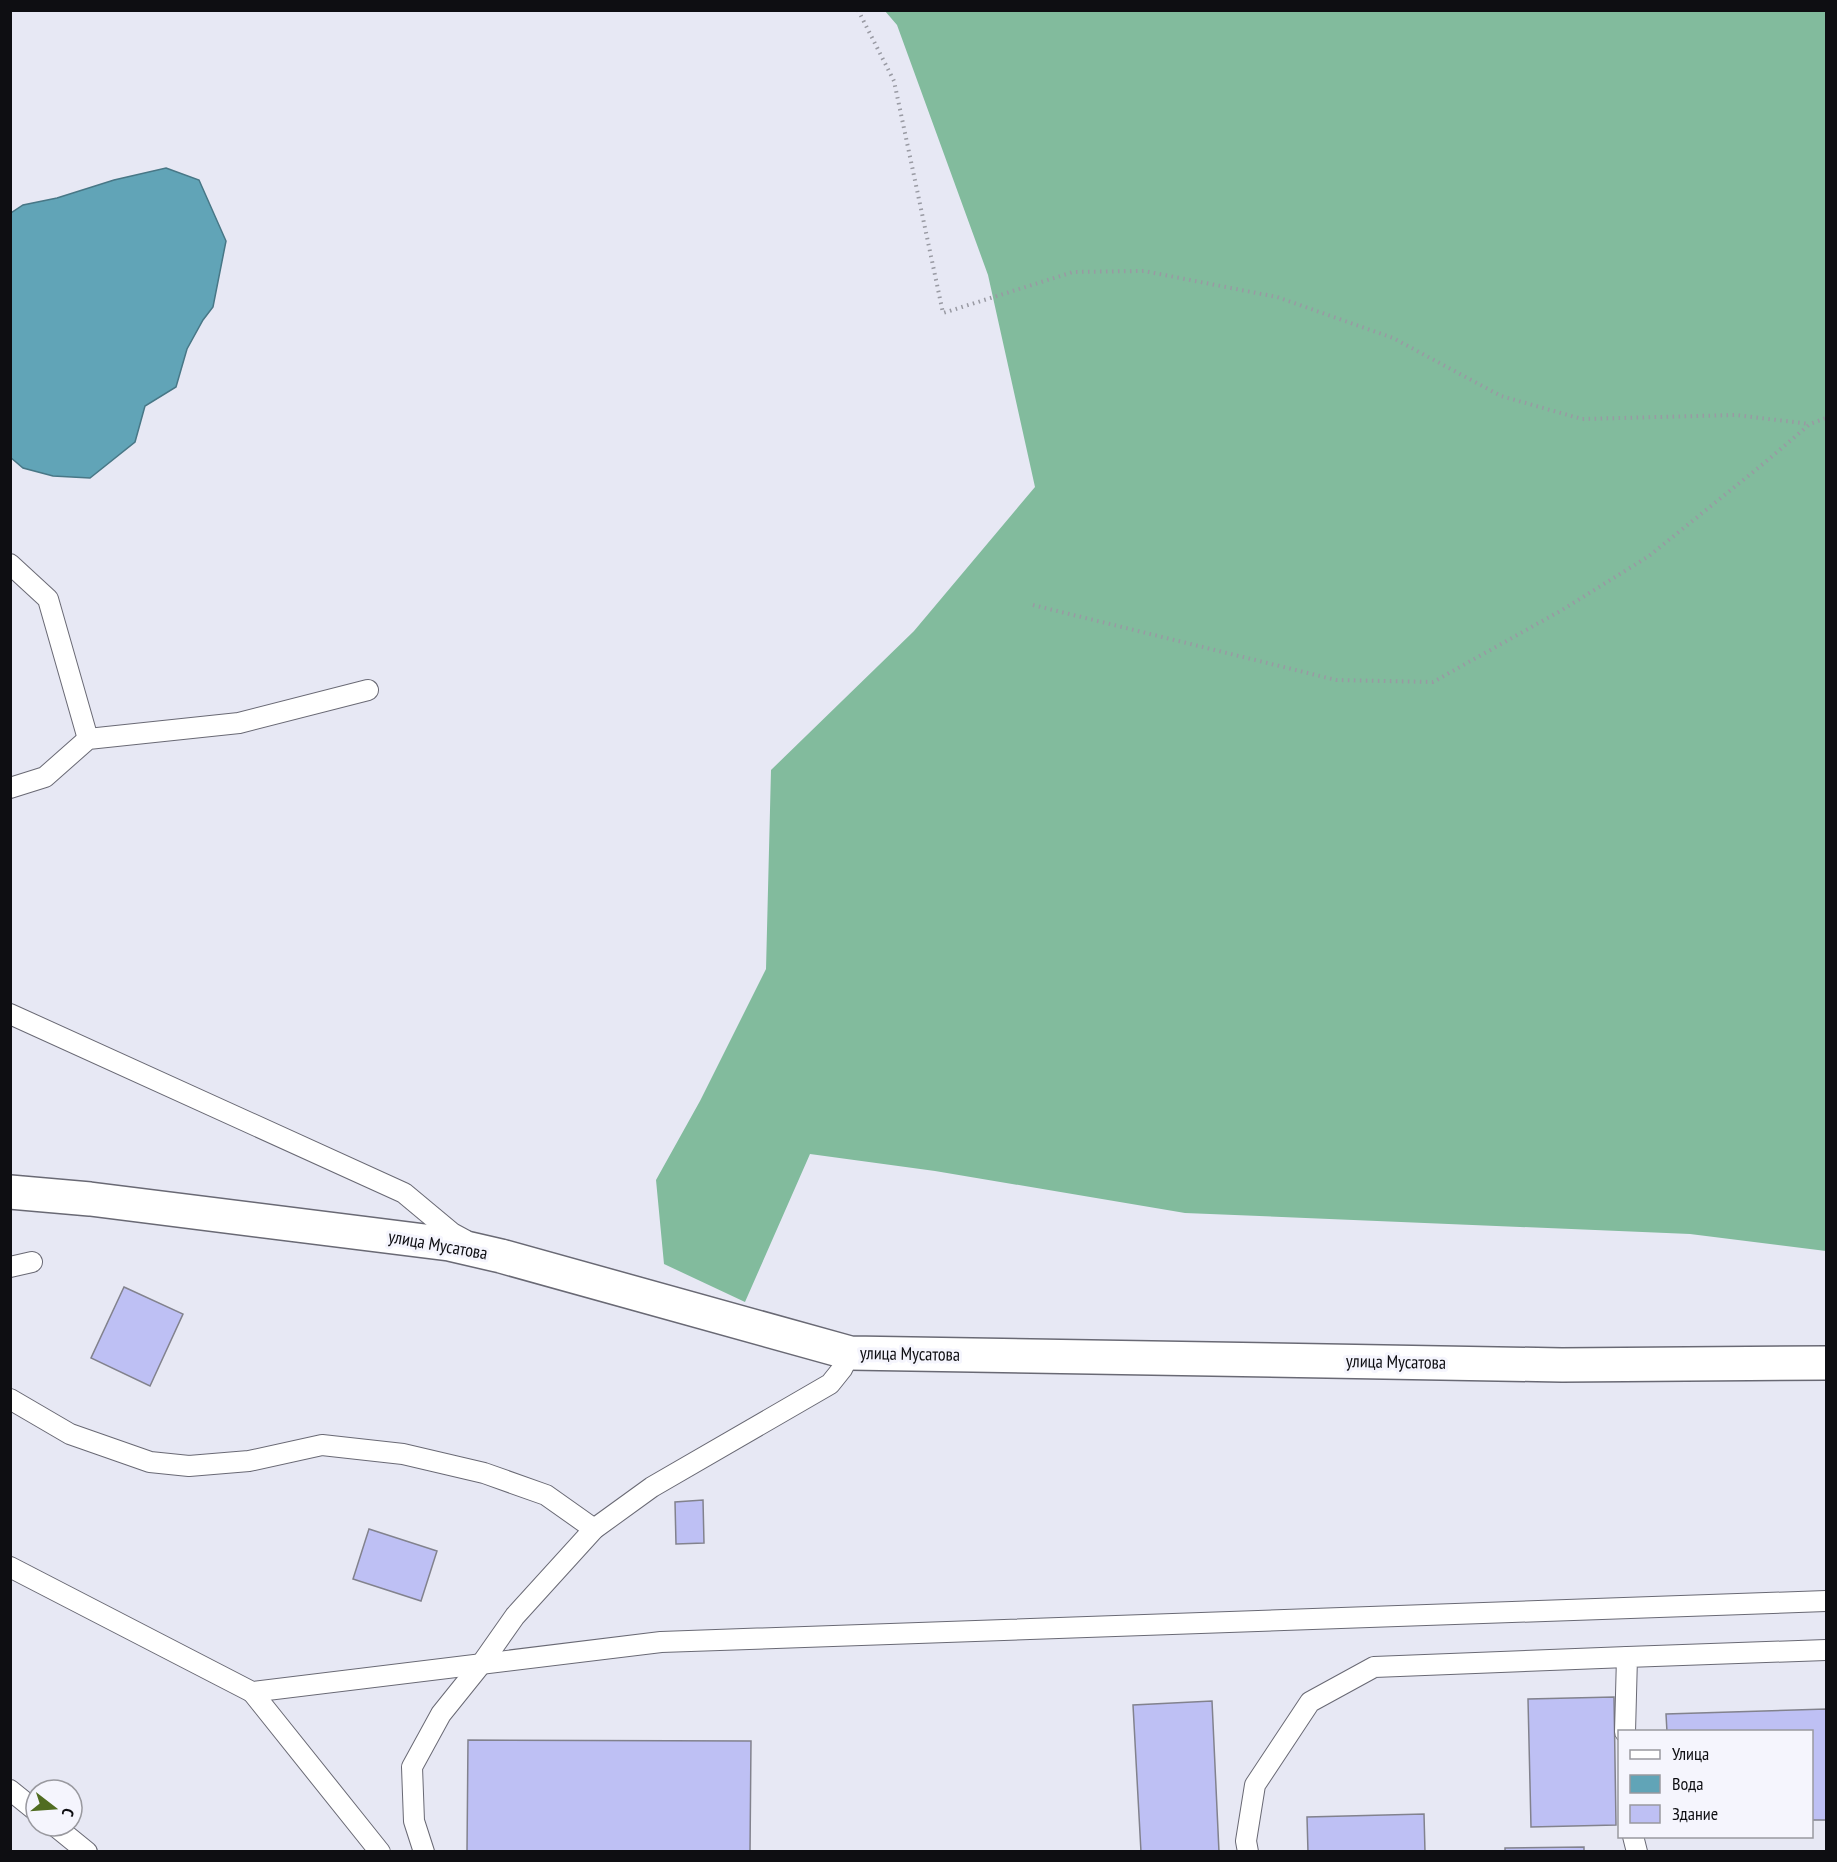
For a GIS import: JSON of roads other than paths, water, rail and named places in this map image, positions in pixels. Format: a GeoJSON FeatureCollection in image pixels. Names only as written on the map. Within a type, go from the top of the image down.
{"type":"FeatureCollection","features":[{"type":"Feature","properties":{"kind":"street","name":"улица Мусатова"},"geometry":{"type":"LineString","coordinates":[[10,1192],[90,1199],[449,1244],[501,1256],[850,1353],[1562,1365],[1827,1363]]}},
{"type":"Feature","properties":{"kind":"lane"},"geometry":{"type":"LineString","coordinates":[[10,564],[48,599],[88,739]]}},
{"type":"Feature","properties":{"kind":"lane"},"geometry":{"type":"LineString","coordinates":[[10,788],[45,777],[88,739],[239,723],[368,690]]}},
{"type":"Feature","properties":{"kind":"lane"},"geometry":{"type":"LineString","coordinates":[[10,1014],[404,1193],[452,1233],[501,1256]]}},
{"type":"Feature","properties":{"kind":"lane"},"geometry":{"type":"LineString","coordinates":[[10,1267],[32,1262]]}},
{"type":"Feature","properties":{"kind":"lane"},"geometry":{"type":"LineString","coordinates":[[424,1851],[414,1821],[412,1767],[441,1713],[482,1663],[514,1616],[594,1529],[652,1487],[830,1384],[842,1369],[850,1353]]}},
{"type":"Feature","properties":{"kind":"lane"},"geometry":{"type":"LineString","coordinates":[[10,1399],[70,1434],[150,1462],[189,1466],[249,1461],[322,1444],[403,1454],[484,1473],[546,1495],[594,1529]]}},
{"type":"Feature","properties":{"kind":"lane"},"geometry":{"type":"LineString","coordinates":[[10,1567],[252,1692],[380,1851]]}},
{"type":"Feature","properties":{"kind":"lane"},"geometry":{"type":"LineString","coordinates":[[252,1692],[661,1642],[1827,1601]]}},
{"type":"Feature","properties":{"kind":"lane"},"geometry":{"type":"LineString","coordinates":[[1248,1851],[1246,1841],[1255,1785],[1310,1702],[1374,1666],[1827,1650]]}},
{"type":"Feature","properties":{"kind":"lane"},"geometry":{"type":"LineString","coordinates":[[1625,1730],[1627,1657]]}},
{"type":"Feature","properties":{"kind":"lane"},"geometry":{"type":"LineString","coordinates":[[10,1790],[24,1801]]}},
{"type":"Feature","properties":{"kind":"lane"},"geometry":{"type":"LineString","coordinates":[[70,1838],[87,1851]]}},
{"type":"Feature","properties":{"kind":"water"},"geometry":{"type":"Polygon","coordinates":[[[166,168],[199,180],[226,241],[213,307],[187,349],[176,387],[145,406],[135,442],[90,478],[53,476],[23,468],[10,457],[11,213],[23,205],[166,168]]]}}]}
